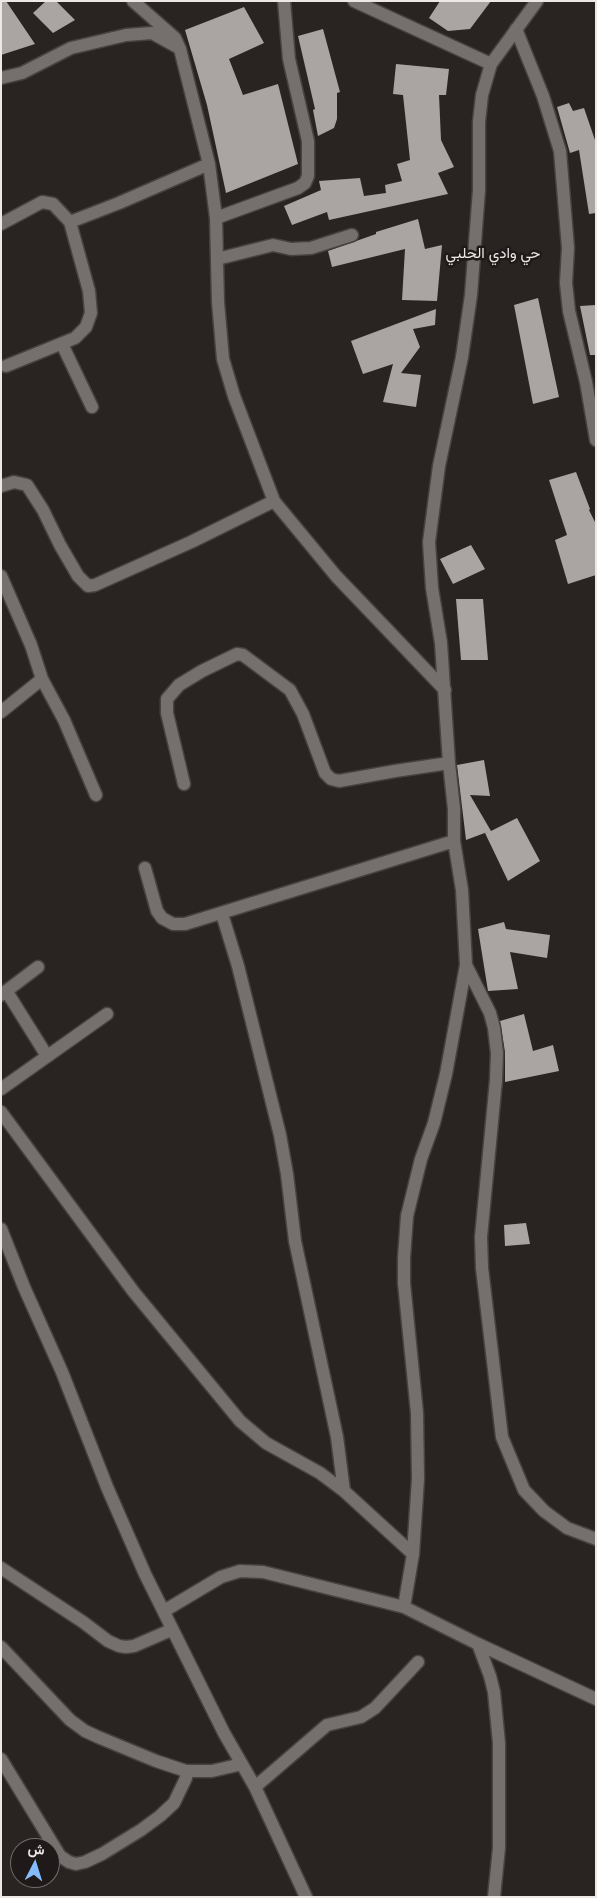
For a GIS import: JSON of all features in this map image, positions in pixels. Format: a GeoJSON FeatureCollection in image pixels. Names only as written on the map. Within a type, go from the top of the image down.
{"type":"FeatureCollection","features":[{"type":"Feature","properties":{"kind":"street"},"geometry":{"type":"LineString","coordinates":[[133,1],[175,38],[180,49],[209,164],[216,218],[220,337],[223,359],[234,396],[274,501],[336,576],[445,690]]}},
{"type":"Feature","properties":{"kind":"street"},"geometry":{"type":"LineString","coordinates":[[216,218],[298,188],[305,183],[308,176],[308,141],[289,59],[284,1]]}},
{"type":"Feature","properties":{"kind":"street"},"geometry":{"type":"LineString","coordinates":[[354,1],[491,64]]}},
{"type":"Feature","properties":{"kind":"street"},"geometry":{"type":"LineString","coordinates":[[404,1607],[413,1554],[418,1479],[417,1414],[404,1283],[407,1216],[421,1159],[434,1124],[446,1074],[466,965],[462,890],[454,841],[453,794],[449,763],[441,643],[432,588],[429,542],[439,466],[462,357],[471,295],[479,190],[479,122],[482,95],[491,64],[537,1]]}},
{"type":"Feature","properties":{"kind":"street"},"geometry":{"type":"LineString","coordinates":[[516,29],[543,96],[560,151],[568,248],[566,283],[569,311],[586,382],[596,440]]}},
{"type":"Feature","properties":{"kind":"street"},"geometry":{"type":"LineString","coordinates":[[1,78],[22,73],[71,48],[126,35],[152,33],[180,49]]}},
{"type":"Feature","properties":{"kind":"street"},"geometry":{"type":"LineString","coordinates":[[70,222],[209,164]]}},
{"type":"Feature","properties":{"kind":"street"},"geometry":{"type":"LineString","coordinates":[[1,224],[42,202],[53,204],[70,222],[89,291],[90,313],[86,327],[75,338],[6,366]]}},
{"type":"Feature","properties":{"kind":"street"},"geometry":{"type":"LineString","coordinates":[[217,259],[273,245],[291,249],[310,248],[352,235]]}},
{"type":"Feature","properties":{"kind":"street"},"geometry":{"type":"LineString","coordinates":[[62,344],[92,407]]}},
{"type":"Feature","properties":{"kind":"street"},"geometry":{"type":"LineString","coordinates":[[1,486],[14,482],[27,485],[78,576],[88,586],[95,586],[274,501]]}},
{"type":"Feature","properties":{"kind":"street"},"geometry":{"type":"LineString","coordinates":[[1,576],[31,645],[42,679],[64,720],[96,795]]}},
{"type":"Feature","properties":{"kind":"street"},"geometry":{"type":"LineString","coordinates":[[184,784],[167,713],[167,699],[178,685],[237,654],[243,655],[290,690],[303,714],[325,773],[331,779],[339,782],[449,763]]}},
{"type":"Feature","properties":{"kind":"street"},"geometry":{"type":"LineString","coordinates":[[1,712],[42,679]]}},
{"type":"Feature","properties":{"kind":"street"},"geometry":{"type":"LineString","coordinates":[[145,868],[157,911],[162,918],[173,924],[186,924],[454,841]]}},
{"type":"Feature","properties":{"kind":"street"},"geometry":{"type":"LineString","coordinates":[[222,914],[238,966],[280,1135],[295,1240],[337,1437],[344,1491]]}},
{"type":"Feature","properties":{"kind":"street"},"geometry":{"type":"LineString","coordinates":[[466,965],[490,1013],[497,1053],[481,1237],[482,1268],[502,1437],[524,1490],[544,1511],[567,1528],[596,1539]]}},
{"type":"Feature","properties":{"kind":"street"},"geometry":{"type":"LineString","coordinates":[[38,967],[4,993],[47,1056]]}},
{"type":"Feature","properties":{"kind":"street"},"geometry":{"type":"LineString","coordinates":[[1,1089],[107,1014]]}},
{"type":"Feature","properties":{"kind":"street"},"geometry":{"type":"LineString","coordinates":[[1,1112],[133,1290],[240,1421],[266,1443],[320,1474],[344,1491],[413,1554]]}},
{"type":"Feature","properties":{"kind":"street"},"geometry":{"type":"LineString","coordinates":[[1,1229],[145,1574],[171,1630],[224,1733],[255,1788],[306,1897]]}},
{"type":"Feature","properties":{"kind":"street"},"geometry":{"type":"LineString","coordinates":[[1,1568],[83,1622],[108,1641],[119,1646],[134,1646],[171,1630]]}},
{"type":"Feature","properties":{"kind":"street"},"geometry":{"type":"LineString","coordinates":[[164,1612],[221,1577],[252,1570],[287,1577],[404,1607],[596,1699]]}},
{"type":"Feature","properties":{"kind":"street"},"geometry":{"type":"LineString","coordinates":[[478,1644],[494,1692],[499,1743],[499,1848],[494,1897]]}},
{"type":"Feature","properties":{"kind":"street"},"geometry":{"type":"LineString","coordinates":[[1,1647],[70,1720],[85,1731],[156,1761],[186,1771],[212,1771],[242,1764]]}},
{"type":"Feature","properties":{"kind":"street"},"geometry":{"type":"LineString","coordinates":[[255,1788],[327,1725],[361,1717],[375,1708],[418,1662]]}},
{"type":"Feature","properties":{"kind":"street"},"geometry":{"type":"LineString","coordinates":[[1,1759],[60,1856],[76,1864],[102,1854],[160,1816],[174,1803],[186,1778],[186,1771]]}},
{"type":"Feature","properties":{"kind":"building"},"geometry":{"type":"Polygon","coordinates":[[[1,1],[6,1],[35,44],[1,55],[1,1]]]}},
{"type":"Feature","properties":{"kind":"building"},"geometry":{"type":"Polygon","coordinates":[[[46,1],[56,1],[75,20],[53,33],[33,13],[46,1]]]}},
{"type":"Feature","properties":{"kind":"building"},"geometry":{"type":"Polygon","coordinates":[[[440,1],[491,1],[470,29],[448,31],[429,18],[440,1]]]}},
{"type":"Feature","properties":{"kind":"building"},"geometry":{"type":"Polygon","coordinates":[[[244,7],[264,43],[229,59],[243,95],[278,84],[298,164],[226,193],[207,105],[185,30],[244,7]]]}},
{"type":"Feature","properties":{"kind":"building"},"geometry":{"type":"Polygon","coordinates":[[[323,29],[340,92],[337,93],[337,119],[334,128],[318,136],[313,110],[315,109],[298,36],[323,29]]]}},
{"type":"Feature","properties":{"kind":"building"},"geometry":{"type":"Polygon","coordinates":[[[396,64],[449,69],[446,95],[439,95],[441,140],[454,167],[438,173],[448,194],[329,220],[327,212],[292,225],[284,206],[321,190],[319,181],[360,178],[364,196],[386,193],[385,185],[402,181],[397,164],[410,160],[403,95],[393,94],[396,64]]]}},
{"type":"Feature","properties":{"kind":"building"},"geometry":{"type":"Polygon","coordinates":[[[569,103],[573,111],[584,108],[596,143],[596,213],[589,214],[579,150],[570,153],[557,107],[569,103]]]}},
{"type":"Feature","properties":{"kind":"building"},"geometry":{"type":"Polygon","coordinates":[[[418,219],[425,249],[442,245],[437,301],[402,300],[405,249],[332,267],[328,251],[376,234],[376,232],[418,219]]]}},
{"type":"Feature","properties":{"kind":"building"},"geometry":{"type":"Polygon","coordinates":[[[538,298],[559,397],[533,404],[514,305],[538,298]]]}},
{"type":"Feature","properties":{"kind":"building"},"geometry":{"type":"Polygon","coordinates":[[[596,305],[596,355],[590,355],[580,306],[596,305]]]}},
{"type":"Feature","properties":{"kind":"building"},"geometry":{"type":"Polygon","coordinates":[[[436,309],[435,325],[413,329],[420,347],[401,373],[421,375],[416,407],[383,402],[393,364],[363,374],[351,341],[436,309]]]}},
{"type":"Feature","properties":{"kind":"building"},"geometry":{"type":"Polygon","coordinates":[[[576,472],[589,510],[596,524],[596,575],[568,584],[555,540],[567,535],[549,480],[576,472]]]}},
{"type":"Feature","properties":{"kind":"building"},"geometry":{"type":"Polygon","coordinates":[[[471,545],[485,569],[453,584],[440,559],[471,545]]]}},
{"type":"Feature","properties":{"kind":"building"},"geometry":{"type":"Polygon","coordinates":[[[456,599],[483,599],[488,660],[461,660],[456,599]]]}},
{"type":"Feature","properties":{"kind":"building"},"geometry":{"type":"Polygon","coordinates":[[[484,760],[490,796],[470,795],[491,831],[517,818],[540,861],[508,881],[485,833],[490,831],[466,840],[457,765],[484,760]]]}},
{"type":"Feature","properties":{"kind":"building"},"geometry":{"type":"Polygon","coordinates":[[[504,922],[506,929],[550,935],[547,958],[510,952],[518,989],[488,991],[478,929],[504,922]]]}},
{"type":"Feature","properties":{"kind":"building"},"geometry":{"type":"Polygon","coordinates":[[[524,1014],[533,1051],[553,1045],[559,1071],[505,1082],[505,1052],[500,1021],[524,1014]]]}},
{"type":"Feature","properties":{"kind":"building"},"geometry":{"type":"Polygon","coordinates":[[[526,1223],[530,1244],[505,1246],[504,1225],[526,1223]]]}},
{"type":"Feature","properties":{"kind":"district","name":"حي وادي الحلبي"},"geometry":{"type":"Point","coordinates":[493,254]}}]}
